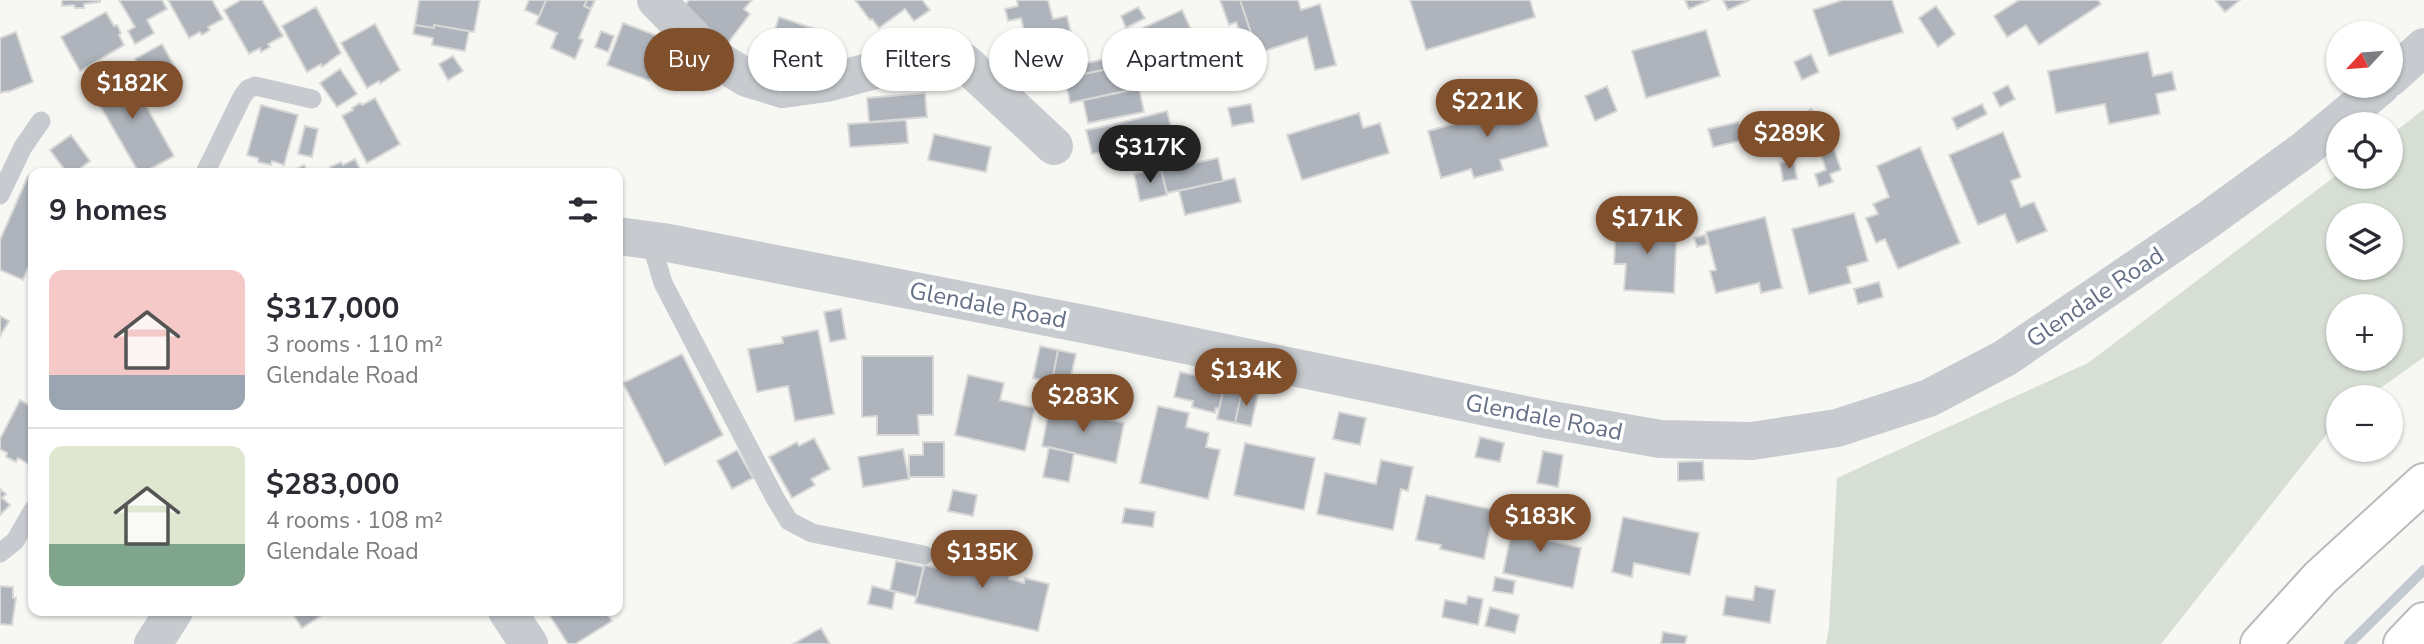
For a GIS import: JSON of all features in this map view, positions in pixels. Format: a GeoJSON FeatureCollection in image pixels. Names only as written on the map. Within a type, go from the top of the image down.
{"type":"FeatureCollection","features":[{"type":"Feature","properties":{"kind":"highway"},"geometry":{"type":"LineString","coordinates":[[2260,644],[2320,578],[2424,483]]}},
{"type":"Feature","properties":{"kind":"highway"},"geometry":{"type":"LineString","coordinates":[[2403,644],[2424,622]]}},
{"type":"Feature","properties":{"kind":"street"},"geometry":{"type":"LineString","coordinates":[[656,0],[711,56],[747,78],[783,89],[827,83],[928,56],[942,55],[964,62],[1054,146]]}},
{"type":"Feature","properties":{"kind":"street"},"geometry":{"type":"LineString","coordinates":[[2403,66],[2424,47]]}},
{"type":"Feature","properties":{"kind":"street","name":"Glendale Road"},"geometry":{"type":"LineString","coordinates":[[634,238],[1094,326],[1540,418],[1660,439],[1752,441],[1837,428],[1929,398],[2005,358],[2205,222],[2304,150],[2367,98]]}},
{"type":"Feature","properties":{"kind":"street"},"geometry":{"type":"LineString","coordinates":[[153,644],[171,616]]}},
{"type":"Feature","properties":{"kind":"street"},"geometry":{"type":"LineString","coordinates":[[510,616],[529,644]]}},
{"type":"Feature","properties":{"kind":"lane"},"geometry":{"type":"LineString","coordinates":[[207,168],[248,89],[255,86],[312,99]]}},
{"type":"Feature","properties":{"kind":"lane"},"geometry":{"type":"LineString","coordinates":[[0,195],[23,146],[41,121]]}},
{"type":"Feature","properties":{"kind":"lane"},"geometry":{"type":"LineString","coordinates":[[634,238],[663,283],[789,521],[812,533],[924,555]]}},
{"type":"Feature","properties":{"kind":"lane"},"geometry":{"type":"LineString","coordinates":[[0,553],[15,541],[28,519]]}},
{"type":"Feature","properties":{"kind":"shaded area"},"geometry":{"type":"Polygon","coordinates":[[[2424,109],[2424,357],[2385,385],[2326,385],[2326,435],[2161,644],[1826,644],[1837,478],[2088,363],[2326,183],[2326,189],[2403,189],[2403,126],[2424,109]]]}},
{"type":"Feature","properties":{"kind":"building"},"geometry":{"type":"Polygon","coordinates":[[[62,0],[100,2],[84,4],[84,8],[75,8],[74,5],[62,6],[62,0]]]}},
{"type":"Feature","properties":{"kind":"building"},"geometry":{"type":"Polygon","coordinates":[[[119,0],[162,0],[167,9],[147,20],[154,33],[135,44],[128,31],[135,27],[119,0]]]}},
{"type":"Feature","properties":{"kind":"building"},"geometry":{"type":"Polygon","coordinates":[[[168,0],[212,0],[223,19],[208,27],[210,30],[202,35],[200,32],[189,38],[168,0]]]}},
{"type":"Feature","properties":{"kind":"building"},"geometry":{"type":"Polygon","coordinates":[[[241,0],[262,0],[283,36],[268,44],[270,47],[261,52],[260,48],[249,54],[224,10],[241,0]]]}},
{"type":"Feature","properties":{"kind":"building"},"geometry":{"type":"Polygon","coordinates":[[[419,0],[480,0],[474,32],[434,25],[434,28],[415,25],[419,0]]]}},
{"type":"Feature","properties":{"kind":"building"},"geometry":{"type":"Polygon","coordinates":[[[529,0],[546,0],[539,16],[525,10],[529,0]]]}},
{"type":"Feature","properties":{"kind":"building"},"geometry":{"type":"Polygon","coordinates":[[[546,0],[587,0],[584,6],[591,9],[579,38],[583,40],[575,59],[551,48],[557,33],[536,24],[546,0]]]}},
{"type":"Feature","properties":{"kind":"building"},"geometry":{"type":"Polygon","coordinates":[[[587,0],[595,0],[591,9],[584,6],[587,0]]]}},
{"type":"Feature","properties":{"kind":"building"},"geometry":{"type":"Polygon","coordinates":[[[689,0],[752,0],[744,9],[750,14],[734,35],[734,28],[706,28],[682,9],[689,0]]]}},
{"type":"Feature","properties":{"kind":"building"},"geometry":{"type":"Polygon","coordinates":[[[855,0],[922,0],[930,10],[914,21],[905,9],[879,28],[855,0]]]}},
{"type":"Feature","properties":{"kind":"building"},"geometry":{"type":"Polygon","coordinates":[[[1017,0],[1048,0],[1053,19],[1067,16],[1070,28],[1023,28],[1021,18],[1008,21],[1005,9],[1018,6],[1017,0]]]}},
{"type":"Feature","properties":{"kind":"building"},"geometry":{"type":"Polygon","coordinates":[[[1220,0],[1240,0],[1249,28],[1239,28],[1236,22],[1229,25],[1220,0]]]}},
{"type":"Feature","properties":{"kind":"building"},"geometry":{"type":"Polygon","coordinates":[[[1240,0],[1298,0],[1301,10],[1320,4],[1336,65],[1315,70],[1307,37],[1267,50],[1267,28],[1250,28],[1240,0]]]}},
{"type":"Feature","properties":{"kind":"building"},"geometry":{"type":"Polygon","coordinates":[[[1410,0],[1530,0],[1535,17],[1426,50],[1410,0]]]}},
{"type":"Feature","properties":{"kind":"building"},"geometry":{"type":"Polygon","coordinates":[[[1685,0],[1710,0],[1689,9],[1685,0]]]}},
{"type":"Feature","properties":{"kind":"building"},"geometry":{"type":"Polygon","coordinates":[[[1723,0],[1750,0],[1728,10],[1723,0]]]}},
{"type":"Feature","properties":{"kind":"building"},"geometry":{"type":"Polygon","coordinates":[[[1843,0],[1892,0],[1903,32],[1829,56],[1813,10],[1843,0]]]}},
{"type":"Feature","properties":{"kind":"building"},"geometry":{"type":"Polygon","coordinates":[[[2019,0],[2098,0],[2101,4],[2039,45],[2026,25],[2007,37],[1994,16],[2019,0]]]}},
{"type":"Feature","properties":{"kind":"building"},"geometry":{"type":"Polygon","coordinates":[[[2215,0],[2240,0],[2225,12],[2215,0]]]}},
{"type":"Feature","properties":{"kind":"building"},"geometry":{"type":"Polygon","coordinates":[[[1936,6],[1955,34],[1938,47],[1919,18],[1936,6]]]}},
{"type":"Feature","properties":{"kind":"building"},"geometry":{"type":"Polygon","coordinates":[[[316,7],[341,53],[322,67],[321,64],[307,72],[282,26],[316,7]]]}},
{"type":"Feature","properties":{"kind":"building"},"geometry":{"type":"Polygon","coordinates":[[[1138,7],[1145,18],[1126,28],[1121,16],[1138,7]]]}},
{"type":"Feature","properties":{"kind":"building"},"geometry":{"type":"Polygon","coordinates":[[[1182,10],[1190,28],[1143,28],[1182,10]]]}},
{"type":"Feature","properties":{"kind":"building"},"geometry":{"type":"Polygon","coordinates":[[[106,12],[114,26],[117,25],[124,45],[80,71],[61,37],[106,12]]]}},
{"type":"Feature","properties":{"kind":"building"},"geometry":{"type":"Polygon","coordinates":[[[779,17],[812,28],[776,28],[779,17]]]}},
{"type":"Feature","properties":{"kind":"building"},"geometry":{"type":"Polygon","coordinates":[[[623,23],[644,31],[644,79],[607,65],[623,23]]]}},
{"type":"Feature","properties":{"kind":"building"},"geometry":{"type":"Polygon","coordinates":[[[375,24],[400,70],[380,84],[379,81],[367,88],[341,43],[375,24]]]}},
{"type":"Feature","properties":{"kind":"building"},"geometry":{"type":"Polygon","coordinates":[[[415,25],[469,31],[465,51],[432,45],[433,38],[413,34],[415,25]]]}},
{"type":"Feature","properties":{"kind":"building"},"geometry":{"type":"Polygon","coordinates":[[[1706,30],[1720,76],[1646,98],[1632,51],[1706,30]]]}},
{"type":"Feature","properties":{"kind":"building"},"geometry":{"type":"Polygon","coordinates":[[[601,31],[614,36],[608,52],[595,47],[601,31]]]}},
{"type":"Feature","properties":{"kind":"building"},"geometry":{"type":"Polygon","coordinates":[[[16,32],[33,82],[0,93],[0,38],[16,32]]]}},
{"type":"Feature","properties":{"kind":"building"},"geometry":{"type":"Polygon","coordinates":[[[162,44],[183,82],[156,97],[135,59],[162,44]]]}},
{"type":"Feature","properties":{"kind":"building"},"geometry":{"type":"Polygon","coordinates":[[[2148,52],[2153,76],[2172,72],[2176,90],[2156,94],[2160,114],[2109,124],[2105,104],[2056,113],[2048,71],[2148,52]]]}},
{"type":"Feature","properties":{"kind":"building"},"geometry":{"type":"Polygon","coordinates":[[[1811,54],[1819,72],[1802,80],[1794,62],[1811,54]]]}},
{"type":"Feature","properties":{"kind":"building"},"geometry":{"type":"Polygon","coordinates":[[[453,56],[463,71],[448,80],[439,64],[453,56]]]}},
{"type":"Feature","properties":{"kind":"building"},"geometry":{"type":"Polygon","coordinates":[[[1102,60],[1102,70],[1088,73],[1088,63],[1102,60]]]}},
{"type":"Feature","properties":{"kind":"building"},"geometry":{"type":"Polygon","coordinates":[[[125,68],[174,156],[152,168],[136,168],[90,88],[125,68]]]}},
{"type":"Feature","properties":{"kind":"building"},"geometry":{"type":"Polygon","coordinates":[[[340,69],[357,94],[337,107],[320,83],[340,69]]]}},
{"type":"Feature","properties":{"kind":"building"},"geometry":{"type":"Polygon","coordinates":[[[1102,70],[1102,91],[1127,91],[1070,103],[1068,91],[1088,91],[1088,73],[1102,70]]]}},
{"type":"Feature","properties":{"kind":"building"},"geometry":{"type":"Polygon","coordinates":[[[2008,85],[2015,99],[2000,107],[1993,93],[2008,85]]]}},
{"type":"Feature","properties":{"kind":"building"},"geometry":{"type":"Polygon","coordinates":[[[1607,86],[1617,111],[1595,121],[1585,96],[1607,86]]]}},
{"type":"Feature","properties":{"kind":"building"},"geometry":{"type":"Polygon","coordinates":[[[1125,91],[1140,91],[1144,112],[1088,123],[1083,100],[1125,91]]]}},
{"type":"Feature","properties":{"kind":"building"},"geometry":{"type":"Polygon","coordinates":[[[925,93],[927,117],[869,122],[867,98],[925,93]]]}},
{"type":"Feature","properties":{"kind":"building"},"geometry":{"type":"Polygon","coordinates":[[[375,98],[400,144],[367,163],[342,116],[360,103],[362,105],[375,98]]]}},
{"type":"Feature","properties":{"kind":"building"},"geometry":{"type":"Polygon","coordinates":[[[1488,100],[1493,115],[1536,103],[1548,146],[1500,160],[1503,170],[1474,178],[1471,169],[1441,178],[1428,131],[1468,120],[1464,107],[1488,100]]]}},
{"type":"Feature","properties":{"kind":"building"},"geometry":{"type":"Polygon","coordinates":[[[1251,104],[1254,122],[1232,126],[1228,108],[1251,104]]]}},
{"type":"Feature","properties":{"kind":"building"},"geometry":{"type":"Polygon","coordinates":[[[1982,104],[1987,114],[1957,129],[1952,118],[1982,104]]]}},
{"type":"Feature","properties":{"kind":"building"},"geometry":{"type":"Polygon","coordinates":[[[261,105],[298,115],[284,165],[272,161],[271,165],[258,162],[258,158],[247,155],[261,105]]]}},
{"type":"Feature","properties":{"kind":"building"},"geometry":{"type":"Polygon","coordinates":[[[1811,109],[1831,132],[1820,142],[1800,118],[1811,109]]]}},
{"type":"Feature","properties":{"kind":"building"},"geometry":{"type":"Polygon","coordinates":[[[1167,111],[1173,135],[1117,148],[1112,125],[1167,111]]]}},
{"type":"Feature","properties":{"kind":"building"},"geometry":{"type":"Polygon","coordinates":[[[1359,113],[1363,128],[1380,123],[1389,153],[1302,180],[1287,135],[1359,113]]]}},
{"type":"Feature","properties":{"kind":"building"},"geometry":{"type":"Polygon","coordinates":[[[906,120],[908,143],[850,147],[848,124],[906,120]]]}},
{"type":"Feature","properties":{"kind":"building"},"geometry":{"type":"Polygon","coordinates":[[[1739,122],[1744,140],[1713,147],[1708,129],[1739,122]]]}},
{"type":"Feature","properties":{"kind":"building"},"geometry":{"type":"Polygon","coordinates":[[[1112,125],[1117,148],[1092,154],[1086,130],[1112,125]]]}},
{"type":"Feature","properties":{"kind":"building"},"geometry":{"type":"Polygon","coordinates":[[[305,126],[318,129],[312,157],[298,154],[305,126]]]}},
{"type":"Feature","properties":{"kind":"building"},"geometry":{"type":"Polygon","coordinates":[[[2003,132],[2021,177],[2011,181],[2021,207],[2034,202],[2047,231],[2017,243],[2005,214],[1978,225],[1949,155],[2003,132]]]}},
{"type":"Feature","properties":{"kind":"building"},"geometry":{"type":"Polygon","coordinates":[[[1185,133],[1190,156],[1135,169],[1129,145],[1185,133]]]}},
{"type":"Feature","properties":{"kind":"building"},"geometry":{"type":"Polygon","coordinates":[[[934,134],[991,147],[986,172],[928,160],[934,134]]]}},
{"type":"Feature","properties":{"kind":"building"},"geometry":{"type":"Polygon","coordinates":[[[71,135],[90,161],[81,168],[63,168],[50,150],[71,135]]]}},
{"type":"Feature","properties":{"kind":"building"},"geometry":{"type":"Polygon","coordinates":[[[1832,143],[1841,170],[1830,174],[1833,182],[1819,187],[1815,174],[1826,170],[1819,148],[1832,143]]]}},
{"type":"Feature","properties":{"kind":"building"},"geometry":{"type":"Polygon","coordinates":[[[1920,147],[1960,243],[1898,269],[1885,239],[1876,243],[1866,218],[1878,214],[1873,204],[1889,197],[1877,166],[1920,147]]]}},
{"type":"Feature","properties":{"kind":"building"},"geometry":{"type":"Polygon","coordinates":[[[1218,158],[1223,181],[1167,193],[1161,170],[1218,158]]]}},
{"type":"Feature","properties":{"kind":"building"},"geometry":{"type":"Polygon","coordinates":[[[355,159],[360,168],[330,167],[341,162],[343,165],[355,159]]]}},
{"type":"Feature","properties":{"kind":"building"},"geometry":{"type":"Polygon","coordinates":[[[1794,161],[1797,179],[1783,181],[1780,163],[1794,161]]]}},
{"type":"Feature","properties":{"kind":"building"},"geometry":{"type":"Polygon","coordinates":[[[1161,168],[1167,195],[1140,201],[1134,174],[1161,168]]]}},
{"type":"Feature","properties":{"kind":"building"},"geometry":{"type":"Polygon","coordinates":[[[28,176],[28,268],[23,280],[0,270],[0,240],[28,176]]]}},
{"type":"Feature","properties":{"kind":"building"},"geometry":{"type":"Polygon","coordinates":[[[1235,178],[1241,202],[1185,215],[1179,191],[1235,178]]]}},
{"type":"Feature","properties":{"kind":"building"},"geometry":{"type":"Polygon","coordinates":[[[1854,213],[1868,261],[1847,267],[1851,283],[1809,294],[1792,229],[1854,213]]]}},
{"type":"Feature","properties":{"kind":"building"},"geometry":{"type":"Polygon","coordinates":[[[1765,217],[1782,288],[1761,293],[1759,283],[1716,293],[1710,271],[1716,270],[1706,232],[1765,217]]]}},
{"type":"Feature","properties":{"kind":"building"},"geometry":{"type":"Polygon","coordinates":[[[1616,223],[1677,226],[1674,293],[1624,290],[1626,264],[1614,264],[1616,223]]]}},
{"type":"Feature","properties":{"kind":"building"},"geometry":{"type":"Polygon","coordinates":[[[1705,235],[1707,244],[1697,247],[1694,238],[1705,235]]]}},
{"type":"Feature","properties":{"kind":"building"},"geometry":{"type":"Polygon","coordinates":[[[1879,282],[1883,297],[1858,304],[1854,289],[1879,282]]]}},
{"type":"Feature","properties":{"kind":"building"},"geometry":{"type":"Polygon","coordinates":[[[841,309],[846,339],[830,342],[824,312],[841,309]]]}},
{"type":"Feature","properties":{"kind":"building"},"geometry":{"type":"Polygon","coordinates":[[[0,316],[9,321],[0,336],[0,316]]]}},
{"type":"Feature","properties":{"kind":"building"},"geometry":{"type":"Polygon","coordinates":[[[818,330],[834,414],[795,421],[788,386],[757,392],[748,349],[783,343],[782,337],[818,330]]]}},
{"type":"Feature","properties":{"kind":"building"},"geometry":{"type":"Polygon","coordinates":[[[1040,346],[1058,350],[1052,382],[1033,378],[1040,346]]]}},
{"type":"Feature","properties":{"kind":"building"},"geometry":{"type":"Polygon","coordinates":[[[1058,350],[1076,354],[1069,385],[1052,382],[1058,350]]]}},
{"type":"Feature","properties":{"kind":"building"},"geometry":{"type":"Polygon","coordinates":[[[682,354],[723,435],[665,465],[623,383],[682,354]]]}},
{"type":"Feature","properties":{"kind":"building"},"geometry":{"type":"Polygon","coordinates":[[[862,356],[933,356],[933,415],[918,415],[919,435],[877,435],[877,416],[862,417],[862,356]]]}},
{"type":"Feature","properties":{"kind":"building"},"geometry":{"type":"Polygon","coordinates":[[[1180,372],[1225,382],[1219,409],[1216,408],[1215,413],[1192,407],[1193,401],[1174,397],[1180,372]]]}},
{"type":"Feature","properties":{"kind":"building"},"geometry":{"type":"Polygon","coordinates":[[[968,375],[1004,383],[1000,400],[1035,408],[1025,451],[955,435],[968,375]]]}},
{"type":"Feature","properties":{"kind":"building"},"geometry":{"type":"Polygon","coordinates":[[[1224,386],[1242,390],[1235,423],[1217,419],[1224,386]]]}},
{"type":"Feature","properties":{"kind":"building"},"geometry":{"type":"Polygon","coordinates":[[[1242,390],[1258,394],[1251,426],[1235,423],[1242,390]]]}},
{"type":"Feature","properties":{"kind":"building"},"geometry":{"type":"Polygon","coordinates":[[[20,400],[28,404],[28,464],[18,458],[16,462],[6,457],[7,453],[0,449],[0,439],[20,400]]]}},
{"type":"Feature","properties":{"kind":"building"},"geometry":{"type":"Polygon","coordinates":[[[1050,406],[1124,423],[1116,463],[1042,446],[1050,406]]]}},
{"type":"Feature","properties":{"kind":"building"},"geometry":{"type":"Polygon","coordinates":[[[1158,406],[1189,413],[1186,427],[1209,433],[1206,447],[1220,450],[1208,499],[1140,483],[1158,406]]]}},
{"type":"Feature","properties":{"kind":"building"},"geometry":{"type":"Polygon","coordinates":[[[1339,412],[1366,418],[1360,445],[1333,439],[1339,412]]]}},
{"type":"Feature","properties":{"kind":"building"},"geometry":{"type":"Polygon","coordinates":[[[1480,437],[1504,443],[1500,462],[1475,457],[1480,437]]]}},
{"type":"Feature","properties":{"kind":"building"},"geometry":{"type":"Polygon","coordinates":[[[814,438],[830,469],[811,479],[815,485],[792,498],[769,457],[797,442],[799,446],[814,438]]]}},
{"type":"Feature","properties":{"kind":"building"},"geometry":{"type":"Polygon","coordinates":[[[923,442],[944,442],[944,477],[909,477],[909,455],[923,455],[923,442]]]}},
{"type":"Feature","properties":{"kind":"building"},"geometry":{"type":"Polygon","coordinates":[[[1245,443],[1315,458],[1304,510],[1234,495],[1245,443]]]}},
{"type":"Feature","properties":{"kind":"building"},"geometry":{"type":"Polygon","coordinates":[[[1049,447],[1074,453],[1069,482],[1043,477],[1049,447]]]}},
{"type":"Feature","properties":{"kind":"building"},"geometry":{"type":"Polygon","coordinates":[[[903,449],[909,479],[863,487],[858,457],[903,449]]]}},
{"type":"Feature","properties":{"kind":"building"},"geometry":{"type":"Polygon","coordinates":[[[737,450],[753,478],[732,489],[717,461],[737,450]]]}},
{"type":"Feature","properties":{"kind":"building"},"geometry":{"type":"Polygon","coordinates":[[[1543,451],[1563,455],[1558,487],[1537,483],[1543,451]]]}},
{"type":"Feature","properties":{"kind":"building"},"geometry":{"type":"Polygon","coordinates":[[[1381,460],[1413,467],[1408,491],[1401,489],[1393,530],[1317,514],[1325,473],[1376,484],[1381,460]]]}},
{"type":"Feature","properties":{"kind":"building"},"geometry":{"type":"Polygon","coordinates":[[[1703,461],[1704,480],[1678,481],[1678,462],[1703,461]]]}},
{"type":"Feature","properties":{"kind":"building"},"geometry":{"type":"Polygon","coordinates":[[[0,489],[6,494],[2,498],[10,505],[0,515],[0,489]]]}},
{"type":"Feature","properties":{"kind":"building"},"geometry":{"type":"Polygon","coordinates":[[[953,490],[977,495],[973,516],[948,511],[953,490]]]}},
{"type":"Feature","properties":{"kind":"building"},"geometry":{"type":"Polygon","coordinates":[[[1426,495],[1494,510],[1484,559],[1440,549],[1441,545],[1416,540],[1426,495]]]}},
{"type":"Feature","properties":{"kind":"building"},"geometry":{"type":"Polygon","coordinates":[[[1125,508],[1155,512],[1153,527],[1122,523],[1125,508]]]}},
{"type":"Feature","properties":{"kind":"building"},"geometry":{"type":"Polygon","coordinates":[[[1515,515],[1550,523],[1547,540],[1581,548],[1573,588],[1503,573],[1515,515]]]}},
{"type":"Feature","properties":{"kind":"building"},"geometry":{"type":"Polygon","coordinates":[[[1623,517],[1699,533],[1690,575],[1634,563],[1632,577],[1612,572],[1623,517]]]}},
{"type":"Feature","properties":{"kind":"building"},"geometry":{"type":"Polygon","coordinates":[[[946,548],[1013,563],[1009,579],[1024,583],[1025,578],[1049,584],[1038,631],[915,603],[924,565],[941,569],[946,548]]]}},
{"type":"Feature","properties":{"kind":"building"},"geometry":{"type":"Polygon","coordinates":[[[896,561],[924,567],[917,597],[890,590],[896,561]]]}},
{"type":"Feature","properties":{"kind":"building"},"geometry":{"type":"Polygon","coordinates":[[[1495,577],[1515,581],[1513,594],[1493,591],[1495,577]]]}},
{"type":"Feature","properties":{"kind":"building"},"geometry":{"type":"Polygon","coordinates":[[[0,586],[13,587],[13,598],[16,598],[12,625],[0,624],[0,586]]]}},
{"type":"Feature","properties":{"kind":"building"},"geometry":{"type":"Polygon","coordinates":[[[872,586],[895,592],[892,609],[868,604],[872,586]]]}},
{"type":"Feature","properties":{"kind":"building"},"geometry":{"type":"Polygon","coordinates":[[[1755,586],[1775,590],[1770,623],[1723,615],[1726,596],[1753,600],[1755,586]]]}},
{"type":"Feature","properties":{"kind":"building"},"geometry":{"type":"Polygon","coordinates":[[[1468,596],[1483,599],[1478,625],[1442,617],[1445,600],[1466,604],[1468,596]]]}},
{"type":"Feature","properties":{"kind":"building"},"geometry":{"type":"Polygon","coordinates":[[[1490,607],[1519,615],[1515,633],[1485,626],[1490,607]]]}},
{"type":"Feature","properties":{"kind":"building"},"geometry":{"type":"Polygon","coordinates":[[[294,616],[320,616],[302,628],[294,616]]]}},
{"type":"Feature","properties":{"kind":"building"},"geometry":{"type":"Polygon","coordinates":[[[550,616],[608,616],[612,621],[575,644],[568,644],[550,616]]]}},
{"type":"Feature","properties":{"kind":"building"},"geometry":{"type":"Polygon","coordinates":[[[821,628],[830,644],[793,644],[821,628]]]}},
{"type":"Feature","properties":{"kind":"building"},"geometry":{"type":"Polygon","coordinates":[[[1663,632],[1687,636],[1685,644],[1661,644],[1663,632]]]}},
{"type":"Feature","properties":{"kind":"waterway"},"geometry":{"type":"LineString","coordinates":[[2349,644],[2424,570]]}}]}
